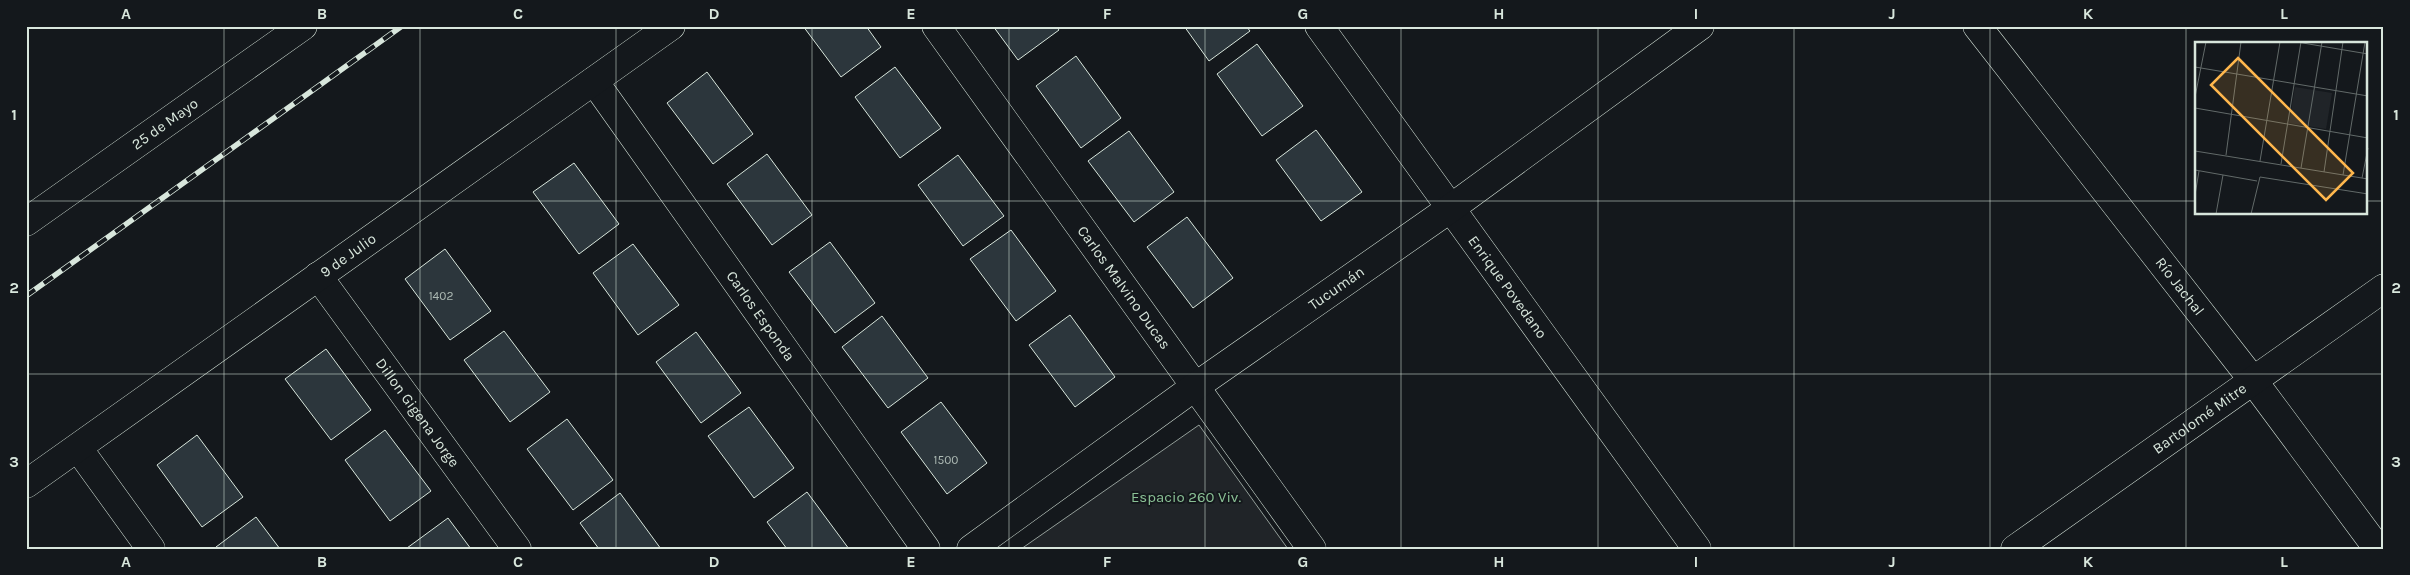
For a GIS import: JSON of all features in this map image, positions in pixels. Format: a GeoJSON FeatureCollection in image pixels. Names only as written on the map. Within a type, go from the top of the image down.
{"type":"FeatureCollection","features":[{"type":"Feature","properties":{"kind":"street","name":"25 de Mayo"},"geometry":{"type":"LineString","coordinates":[[26,222],[303,26]]}},
{"type":"Feature","properties":{"kind":"street","name":"9 de Julio"},"geometry":{"type":"LineString","coordinates":[[26,484],[671,26]]}},
{"type":"Feature","properties":{"kind":"street","name":"Carlos Malvino Ducas"},"geometry":{"type":"LineString","coordinates":[[936,26],[1312,549]]}},
{"type":"Feature","properties":{"kind":"street","name":"Enrique Povedano"},"geometry":{"type":"LineString","coordinates":[[1319,26],[1697,549]]}},
{"type":"Feature","properties":{"kind":"street","name":"Tucumán"},"geometry":{"type":"LineString","coordinates":[[971,549],[1196,386],[1451,208],[1700,26]]}},
{"type":"Feature","properties":{"kind":"street","name":"Río Jachal"},"geometry":{"type":"LineString","coordinates":[[1977,26],[2252,380],[2378,549]]}},
{"type":"Feature","properties":{"kind":"street","name":"Carlos Esponda"},"geometry":{"type":"LineString","coordinates":[[594,81],[926,549]]}},
{"type":"Feature","properties":{"kind":"street","name":"Dillon Gigena Jorge"},"geometry":{"type":"LineString","coordinates":[[318,276],[517,549]]}},
{"type":"Feature","properties":{"kind":"street","name":"Bartolomé Mitre"},"geometry":{"type":"LineString","coordinates":[[2015,549],[2384,288]]}},
{"type":"Feature","properties":{"kind":"street"},"geometry":{"type":"LineString","coordinates":[[78,448],[151,549]]}},
{"type":"Feature","properties":{"kind":"green space","name":"Espacio 260 Viv."},"geometry":{"type":"Polygon","coordinates":[[[1199,425],[1288,549],[1021,549],[1199,425]]]}},
{"type":"Feature","properties":{"kind":"building"},"geometry":{"type":"Polygon","coordinates":[[[803,26],[866,26],[881,47],[841,77],[803,26]]]}},
{"type":"Feature","properties":{"kind":"building"},"geometry":{"type":"Polygon","coordinates":[[[993,26],[1056,26],[1059,30],[1018,60],[993,26]]]}},
{"type":"Feature","properties":{"kind":"building"},"geometry":{"type":"Polygon","coordinates":[[[1184,26],[1246,26],[1250,31],[1209,61],[1184,26]]]}},
{"type":"Feature","properties":{"kind":"building"},"geometry":{"type":"Polygon","coordinates":[[[1257,44],[1303,106],[1262,136],[1217,74],[1257,44]]]}},
{"type":"Feature","properties":{"kind":"building"},"geometry":{"type":"Polygon","coordinates":[[[1076,56],[1121,118],[1081,148],[1036,86],[1076,56]]]}},
{"type":"Feature","properties":{"kind":"building"},"geometry":{"type":"Polygon","coordinates":[[[895,67],[941,128],[900,158],[855,97],[895,67]]]}},
{"type":"Feature","properties":{"kind":"building"},"geometry":{"type":"Polygon","coordinates":[[[707,72],[753,134],[713,164],[667,103],[707,72]]]}},
{"type":"Feature","properties":{"kind":"building"},"geometry":{"type":"Polygon","coordinates":[[[1316,130],[1362,192],[1321,221],[1276,160],[1316,130]]]}},
{"type":"Feature","properties":{"kind":"building"},"geometry":{"type":"Polygon","coordinates":[[[1129,131],[1174,192],[1134,222],[1088,161],[1129,131]]]}},
{"type":"Feature","properties":{"kind":"building"},"geometry":{"type":"Polygon","coordinates":[[[767,154],[812,215],[772,245],[727,184],[767,154]]]}},
{"type":"Feature","properties":{"kind":"building"},"geometry":{"type":"Polygon","coordinates":[[[958,155],[1004,216],[963,246],[918,185],[958,155]]]}},
{"type":"Feature","properties":{"kind":"building"},"geometry":{"type":"Polygon","coordinates":[[[574,163],[619,224],[579,254],[533,192],[574,163]]]}},
{"type":"Feature","properties":{"kind":"building"},"geometry":{"type":"Polygon","coordinates":[[[1187,217],[1233,278],[1193,308],[1147,247],[1187,217]]]}},
{"type":"Feature","properties":{"kind":"building"},"geometry":{"type":"Polygon","coordinates":[[[1011,230],[1056,291],[1016,321],[970,259],[1011,230]]]}},
{"type":"Feature","properties":{"kind":"building"},"geometry":{"type":"Polygon","coordinates":[[[830,242],[875,303],[835,333],[789,272],[830,242]]]}},
{"type":"Feature","properties":{"kind":"building"},"geometry":{"type":"Polygon","coordinates":[[[633,244],[679,305],[638,335],[593,273],[633,244]]]}},
{"type":"Feature","properties":{"kind":"building"},"geometry":{"type":"Polygon","coordinates":[[[445,249],[491,311],[450,340],[405,279],[445,249]]]}},
{"type":"Feature","properties":{"kind":"building"},"geometry":{"type":"Polygon","coordinates":[[[1070,315],[1115,377],[1075,407],[1029,345],[1070,315]]]}},
{"type":"Feature","properties":{"kind":"building"},"geometry":{"type":"Polygon","coordinates":[[[882,316],[928,378],[888,408],[842,347],[882,316]]]}},
{"type":"Feature","properties":{"kind":"building"},"geometry":{"type":"Polygon","coordinates":[[[504,331],[550,392],[510,422],[464,360],[504,331]]]}},
{"type":"Feature","properties":{"kind":"building"},"geometry":{"type":"Polygon","coordinates":[[[696,332],[741,393],[701,423],[656,362],[696,332]]]}},
{"type":"Feature","properties":{"kind":"building"},"geometry":{"type":"Polygon","coordinates":[[[326,349],[371,410],[331,440],[285,379],[326,349]]]}},
{"type":"Feature","properties":{"kind":"building"},"geometry":{"type":"Polygon","coordinates":[[[941,402],[987,463],[947,494],[901,432],[941,402]]]}},
{"type":"Feature","properties":{"kind":"building"},"geometry":{"type":"Polygon","coordinates":[[[749,407],[794,468],[754,498],[708,436],[749,407]]]}},
{"type":"Feature","properties":{"kind":"building"},"geometry":{"type":"Polygon","coordinates":[[[567,419],[613,480],[573,510],[527,449],[567,419]]]}},
{"type":"Feature","properties":{"kind":"building"},"geometry":{"type":"Polygon","coordinates":[[[385,430],[431,491],[390,521],[345,460],[385,430]]]}},
{"type":"Feature","properties":{"kind":"building"},"geometry":{"type":"Polygon","coordinates":[[[197,435],[243,497],[202,527],[157,465],[197,435]]]}},
{"type":"Feature","properties":{"kind":"building"},"geometry":{"type":"Polygon","coordinates":[[[807,492],[849,549],[787,549],[767,522],[807,492]]]}},
{"type":"Feature","properties":{"kind":"building"},"geometry":{"type":"Polygon","coordinates":[[[620,493],[661,549],[599,549],[580,523],[620,493]]]}},
{"type":"Feature","properties":{"kind":"building"},"geometry":{"type":"Polygon","coordinates":[[[256,517],[280,549],[218,549],[216,547],[256,517]]]}},
{"type":"Feature","properties":{"kind":"building"},"geometry":{"type":"Polygon","coordinates":[[[448,518],[471,549],[407,548],[448,518]]]}},
{"type":"Feature","properties":{"kind":"railway"},"geometry":{"type":"LineString","coordinates":[[26,296],[402,26]]}}]}
